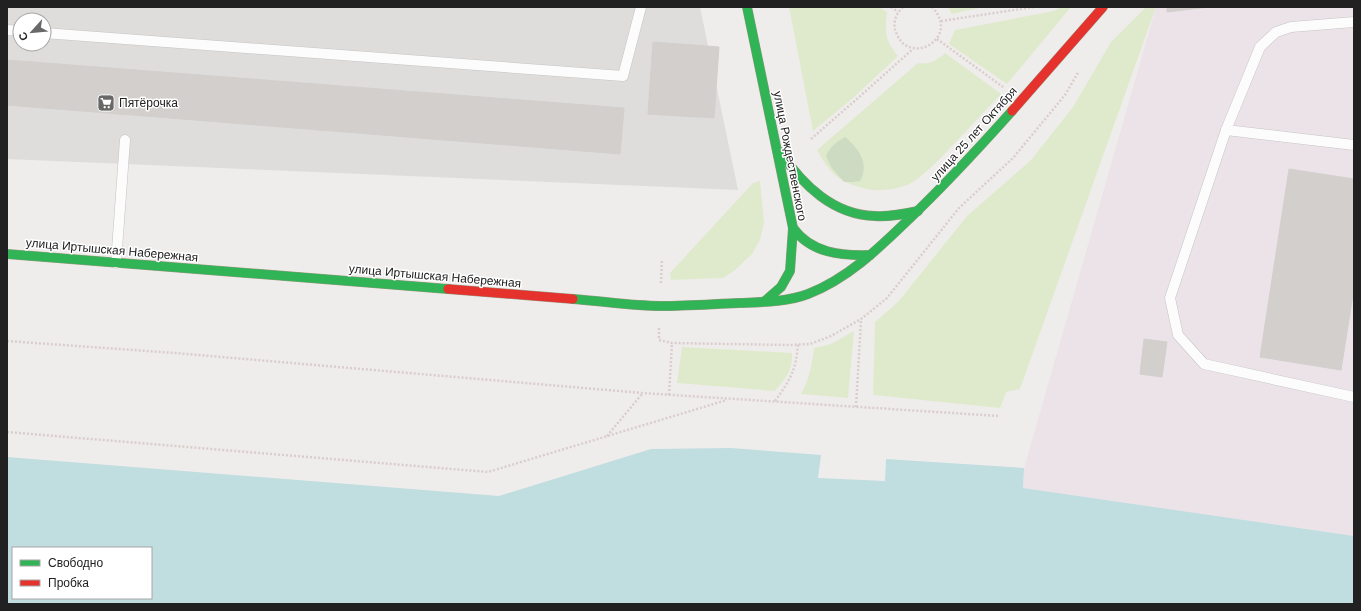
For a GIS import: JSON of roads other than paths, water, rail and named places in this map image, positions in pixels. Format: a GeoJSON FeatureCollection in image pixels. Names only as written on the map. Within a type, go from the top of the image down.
{"type":"FeatureCollection","features":[{"type":"Feature","properties":{"kind":"main road","name":"улица Рождественского"},"geometry":{"type":"LineString","coordinates":[[747,7],[793,228],[790,270],[781,287],[765,301]]}},
{"type":"Feature","properties":{"kind":"main road","name":"улица 25 лет Октября"},"geometry":{"type":"LineString","coordinates":[[854,269],[918,211],[951,178],[1103,7]]}},
{"type":"Feature","properties":{"kind":"main road"},"geometry":{"type":"LineString","coordinates":[[776,146],[798,176],[811,190],[826,201],[841,209],[854,214],[869,216],[883,216],[918,211]]}},
{"type":"Feature","properties":{"kind":"main road"},"geometry":{"type":"LineString","coordinates":[[793,228],[803,239],[815,247],[846,255],[870,255]]}},
{"type":"Feature","properties":{"kind":"main road","name":"улица Иртышская Набережная"},"geometry":{"type":"LineString","coordinates":[[7,254],[660,306],[786,299],[807,294],[828,285],[854,269]]}},
{"type":"Feature","properties":{"kind":"lane"},"geometry":{"type":"LineString","coordinates":[[52,34],[623,76],[641,7]]}},
{"type":"Feature","properties":{"kind":"lane"},"geometry":{"type":"LineString","coordinates":[[1354,22],[1291,27],[1276,32],[1260,47],[1226,130],[1170,298],[1178,335],[1204,364],[1354,397]]}},
{"type":"Feature","properties":{"kind":"lane"},"geometry":{"type":"LineString","coordinates":[[1226,130],[1354,145]]}},
{"type":"Feature","properties":{"kind":"lane"},"geometry":{"type":"LineString","coordinates":[[116,263],[125,140]]}},
{"type":"Feature","properties":{"kind":"water"},"geometry":{"type":"Polygon","coordinates":[[[731,448],[821,455],[818,478],[885,481],[886,459],[1024,468],[1023,488],[1354,536],[1354,604],[7,604],[7,457],[499,496],[651,449],[731,448]]]}},
{"type":"Feature","properties":{"kind":"place","name":"Пятёрочка"},"geometry":{"type":"Point","coordinates":[106,103]}}]}
